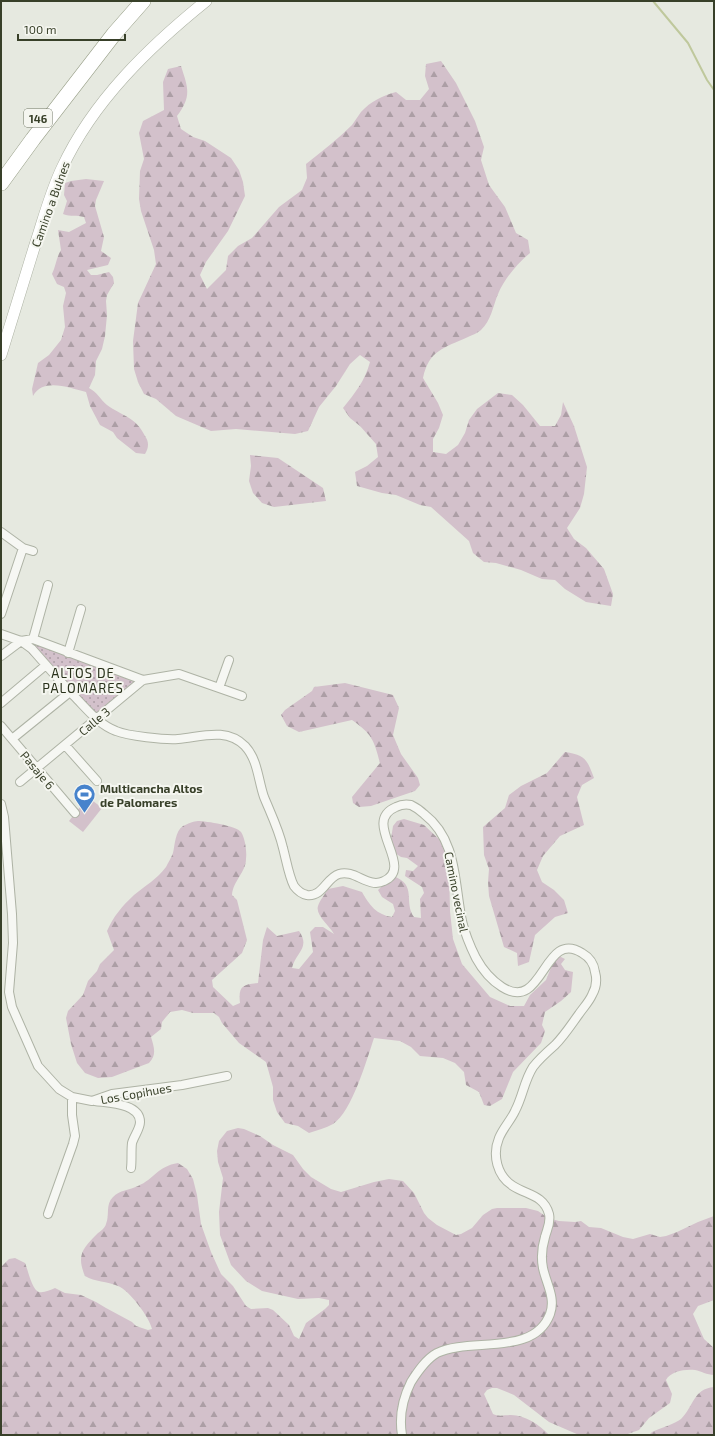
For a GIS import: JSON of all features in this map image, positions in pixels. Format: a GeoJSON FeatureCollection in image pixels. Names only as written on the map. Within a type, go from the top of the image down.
{"type":"FeatureCollection","features":[{"type":"Feature","properties":{"kind":"highway","name":"146"},"geometry":{"type":"LineString","coordinates":[[1,168],[83,57],[106,27],[129,1]]}},
{"type":"Feature","properties":{"kind":"highway","name":"146"},"geometry":{"type":"LineString","coordinates":[[1,183],[33,139],[123,23],[144,1]]}},
{"type":"Feature","properties":{"kind":"highway"},"geometry":{"type":"LineString","coordinates":[[123,23],[150,1]]}},
{"type":"Feature","properties":{"kind":"street","name":"Camino a Bulnes"},"geometry":{"type":"LineString","coordinates":[[1,355],[46,209],[63,166],[75,143],[106,98],[126,75],[153,48],[206,1]]}},
{"type":"Feature","properties":{"kind":"street"},"geometry":{"type":"LineString","coordinates":[[1,532],[23,548],[33,551]]}},
{"type":"Feature","properties":{"kind":"street"},"geometry":{"type":"LineString","coordinates":[[1,614],[23,548]]}},
{"type":"Feature","properties":{"kind":"street"},"geometry":{"type":"LineString","coordinates":[[33,639],[48,585]]}},
{"type":"Feature","properties":{"kind":"street"},"geometry":{"type":"LineString","coordinates":[[68,653],[81,609]]}},
{"type":"Feature","properties":{"kind":"street"},"geometry":{"type":"LineString","coordinates":[[1,634],[21,641],[32,649],[96,719]]}},
{"type":"Feature","properties":{"kind":"street"},"geometry":{"type":"LineString","coordinates":[[1,656],[21,641],[33,639],[143,680],[179,674],[242,696]]}},
{"type":"Feature","properties":{"kind":"street"},"geometry":{"type":"LineString","coordinates":[[219,688],[229,660]]}},
{"type":"Feature","properties":{"kind":"street"},"geometry":{"type":"LineString","coordinates":[[1,703],[46,665]]}},
{"type":"Feature","properties":{"kind":"street","name":"Calle 3"},"geometry":{"type":"LineString","coordinates":[[20,782],[143,680]]}},
{"type":"Feature","properties":{"kind":"street"},"geometry":{"type":"LineString","coordinates":[[12,739],[70,692]]}},
{"type":"Feature","properties":{"kind":"street","name":"Camino vecinal"},"geometry":{"type":"LineString","coordinates":[[96,719],[112,729],[122,733],[176,739],[218,734],[229,736],[242,744],[254,760],[263,793],[279,834],[294,885],[304,894],[311,894],[322,890],[334,876],[341,874],[350,874],[372,883],[380,883],[387,879],[393,874],[394,866],[384,830],[383,820],[388,811],[395,807],[411,805],[432,820],[441,831],[446,841],[452,856],[462,920],[468,942],[482,967],[493,980],[510,991],[517,992],[528,989],[539,978],[552,956],[560,951],[568,949],[577,950],[582,953],[590,960],[594,967],[596,983],[591,998],[568,1031],[538,1061],[530,1072],[524,1084],[516,1110],[501,1133],[496,1148],[498,1167],[505,1178],[514,1187],[539,1200],[545,1207],[549,1216],[549,1224],[543,1244],[542,1258],[544,1273],[552,1300],[550,1314],[546,1322],[538,1330],[523,1339],[513,1342],[456,1348],[441,1352],[431,1357],[422,1366],[409,1386],[401,1418],[402,1435]]}},
{"type":"Feature","properties":{"kind":"street","name":"Pasaje 6"},"geometry":{"type":"LineString","coordinates":[[1,726],[74,813]]}},
{"type":"Feature","properties":{"kind":"street"},"geometry":{"type":"LineString","coordinates":[[66,745],[97,781]]}},
{"type":"Feature","properties":{"kind":"street","name":"Los Copihues"},"geometry":{"type":"LineString","coordinates":[[1,804],[4,817],[12,914],[13,943],[9,998],[35,1060],[53,1084],[64,1093],[72,1097],[92,1101],[112,1094],[182,1085],[227,1076]]}},
{"type":"Feature","properties":{"kind":"street"},"geometry":{"type":"LineString","coordinates":[[48,1214],[75,1136],[72,1115],[72,1097]]}},
{"type":"Feature","properties":{"kind":"street"},"geometry":{"type":"LineString","coordinates":[[92,1101],[124,1105],[139,1118],[140,1123],[132,1143],[131,1168]]}},
{"type":"Feature","properties":{"kind":"green space"},"geometry":{"type":"Polygon","coordinates":[[[441,61],[456,83],[475,121],[484,147],[481,160],[489,185],[505,207],[516,233],[528,240],[530,253],[520,262],[504,282],[489,318],[480,331],[445,347],[429,361],[423,378],[438,403],[443,415],[439,428],[433,439],[433,452],[446,454],[458,445],[465,433],[469,420],[477,409],[498,393],[512,395],[523,405],[540,426],[555,426],[561,415],[563,402],[574,426],[587,467],[584,494],[580,508],[567,528],[574,539],[586,548],[604,569],[613,594],[611,606],[586,602],[565,589],[555,580],[542,579],[521,570],[496,563],[484,562],[473,553],[469,541],[431,507],[420,505],[396,495],[357,486],[355,472],[367,466],[378,457],[376,444],[360,426],[350,418],[343,408],[352,397],[368,369],[370,362],[360,355],[350,364],[336,386],[319,407],[308,431],[295,434],[236,429],[211,431],[176,416],[156,399],[144,394],[138,382],[134,369],[133,341],[138,303],[156,264],[154,250],[141,211],[139,199],[140,171],[144,159],[139,133],[143,121],[164,110],[163,82],[168,69],[181,66],[187,86],[187,97],[185,103],[177,116],[181,129],[193,137],[205,141],[231,158],[239,170],[243,182],[245,196],[228,231],[206,262],[200,275],[207,289],[226,270],[228,256],[238,246],[252,238],[279,207],[302,190],[307,178],[306,164],[352,125],[361,112],[377,99],[396,92],[406,100],[420,100],[429,89],[425,76],[426,64],[441,61]]]}},
{"type":"Feature","properties":{"kind":"green space"},"geometry":{"type":"Polygon","coordinates":[[[86,179],[104,181],[95,206],[104,237],[101,251],[111,258],[108,265],[87,270],[91,275],[109,272],[113,277],[114,283],[107,295],[105,336],[102,349],[96,361],[95,375],[89,388],[107,405],[137,425],[148,442],[148,447],[145,454],[136,453],[117,438],[113,432],[100,425],[90,406],[86,392],[65,386],[50,385],[37,390],[33,396],[32,389],[38,363],[49,355],[61,340],[65,327],[63,306],[66,293],[64,287],[57,284],[52,274],[61,250],[58,230],[69,232],[86,223],[84,217],[63,214],[67,201],[64,195],[65,183],[86,179]]]}},
{"type":"Feature","properties":{"kind":"green space"},"geometry":{"type":"Polygon","coordinates":[[[250,455],[278,458],[323,488],[326,501],[274,507],[262,503],[253,493],[249,481],[251,466],[250,455]]]}},
{"type":"Feature","properties":{"kind":"green space"},"geometry":{"type":"Polygon","coordinates":[[[16,640],[27,641],[139,681],[93,718],[16,640]]]}},
{"type":"Feature","properties":{"kind":"green space"},"geometry":{"type":"Polygon","coordinates":[[[345,683],[393,695],[399,708],[393,735],[401,754],[418,778],[420,785],[415,791],[371,806],[359,807],[353,803],[352,797],[380,763],[374,743],[364,729],[352,720],[299,732],[287,726],[281,715],[285,710],[312,691],[314,687],[345,683]]]}},
{"type":"Feature","properties":{"kind":"green space"},"geometry":{"type":"Polygon","coordinates":[[[565,752],[577,755],[584,759],[587,762],[594,778],[582,785],[577,797],[584,825],[560,836],[543,856],[537,870],[542,882],[554,890],[564,900],[568,913],[555,917],[535,935],[529,962],[518,966],[517,953],[504,947],[489,896],[489,869],[484,855],[483,827],[505,808],[509,795],[521,786],[547,773],[565,752]]]}},
{"type":"Feature","properties":{"kind":"green space","name":"Multicancha Altos de Palomares"},"geometry":{"type":"Polygon","coordinates":[[[88,797],[102,808],[83,832],[69,821],[88,797]]]}},
{"type":"Feature","properties":{"kind":"green space"},"geometry":{"type":"Polygon","coordinates":[[[404,819],[424,825],[444,844],[449,865],[450,911],[453,939],[462,964],[490,997],[510,1006],[524,1006],[530,995],[546,980],[554,960],[559,956],[565,959],[561,964],[565,970],[573,972],[571,992],[545,1012],[542,1025],[545,1031],[541,1043],[513,1072],[502,1099],[490,1106],[484,1105],[479,1092],[466,1085],[464,1072],[455,1063],[443,1058],[420,1056],[411,1047],[400,1041],[374,1038],[358,1084],[340,1118],[333,1124],[309,1133],[298,1126],[285,1123],[277,1112],[273,1100],[273,1087],[266,1062],[239,1043],[222,1023],[219,1017],[214,1013],[193,1013],[182,1010],[170,1012],[162,1022],[161,1029],[151,1037],[154,1054],[149,1063],[112,1077],[98,1078],[85,1073],[77,1063],[71,1044],[66,1018],[68,1011],[83,995],[88,981],[97,971],[100,964],[114,950],[107,931],[112,921],[118,912],[134,895],[155,879],[166,867],[173,853],[180,828],[198,821],[214,823],[238,830],[241,832],[245,841],[245,864],[232,895],[237,900],[247,940],[242,953],[212,980],[213,987],[233,1006],[240,1003],[241,989],[245,985],[258,983],[263,940],[267,927],[277,936],[299,931],[302,937],[303,946],[292,968],[299,969],[313,952],[310,932],[315,927],[323,927],[334,934],[321,917],[318,909],[320,902],[328,889],[343,886],[362,892],[374,909],[382,914],[392,917],[395,911],[393,904],[382,897],[378,890],[393,876],[405,884],[408,889],[411,911],[414,917],[421,918],[420,899],[424,893],[422,887],[405,876],[406,870],[413,871],[418,866],[407,858],[401,857],[395,853],[391,839],[393,826],[397,821],[404,819]]]}},
{"type":"Feature","properties":{"kind":"green space"},"geometry":{"type":"Polygon","coordinates":[[[238,1128],[260,1136],[273,1145],[293,1155],[311,1177],[331,1189],[341,1192],[389,1179],[403,1181],[414,1193],[428,1218],[437,1225],[456,1235],[472,1228],[483,1215],[492,1209],[497,1208],[526,1208],[538,1211],[548,1218],[559,1221],[581,1221],[589,1227],[601,1228],[623,1237],[633,1239],[650,1234],[660,1237],[666,1236],[714,1216],[714,1300],[698,1306],[693,1314],[704,1339],[714,1348],[714,1375],[691,1370],[683,1370],[671,1374],[666,1380],[672,1394],[670,1403],[649,1418],[639,1430],[625,1435],[579,1435],[549,1422],[514,1395],[497,1388],[492,1388],[487,1390],[484,1394],[493,1414],[499,1416],[516,1415],[522,1417],[537,1424],[549,1435],[1,1435],[1,1267],[9,1259],[15,1258],[25,1263],[32,1284],[39,1292],[45,1292],[55,1288],[65,1293],[81,1295],[132,1322],[136,1326],[148,1330],[152,1329],[147,1318],[138,1305],[123,1289],[114,1284],[85,1276],[82,1269],[81,1257],[82,1252],[88,1243],[103,1229],[107,1221],[109,1203],[113,1197],[118,1193],[143,1183],[161,1170],[171,1165],[178,1163],[187,1169],[193,1179],[201,1224],[211,1252],[221,1274],[233,1286],[246,1306],[251,1309],[268,1308],[273,1310],[289,1325],[294,1336],[299,1339],[306,1323],[329,1305],[329,1300],[319,1298],[298,1299],[262,1291],[246,1281],[231,1265],[220,1235],[219,1212],[223,1178],[218,1162],[217,1151],[219,1141],[227,1131],[238,1128]]]}},
{"type":"Feature","properties":{"kind":"green space"},"geometry":{"type":"Polygon","coordinates":[[[714,1387],[714,1435],[649,1435],[652,1432],[681,1419],[694,1399],[702,1391],[707,1388],[714,1387]]]}},
{"type":"Feature","properties":{"kind":"waterway"},"geometry":{"type":"LineString","coordinates":[[653,1],[688,43],[707,80],[714,90]]}},
{"type":"Feature","properties":{"kind":"place","name":"Multicancha Altos de Palomares"},"geometry":{"type":"Point","coordinates":[85,814]}},
{"type":"Feature","properties":{"kind":"district","name":"ALTOS DE PALOMARES"},"geometry":{"type":"Point","coordinates":[83,680]}}]}
